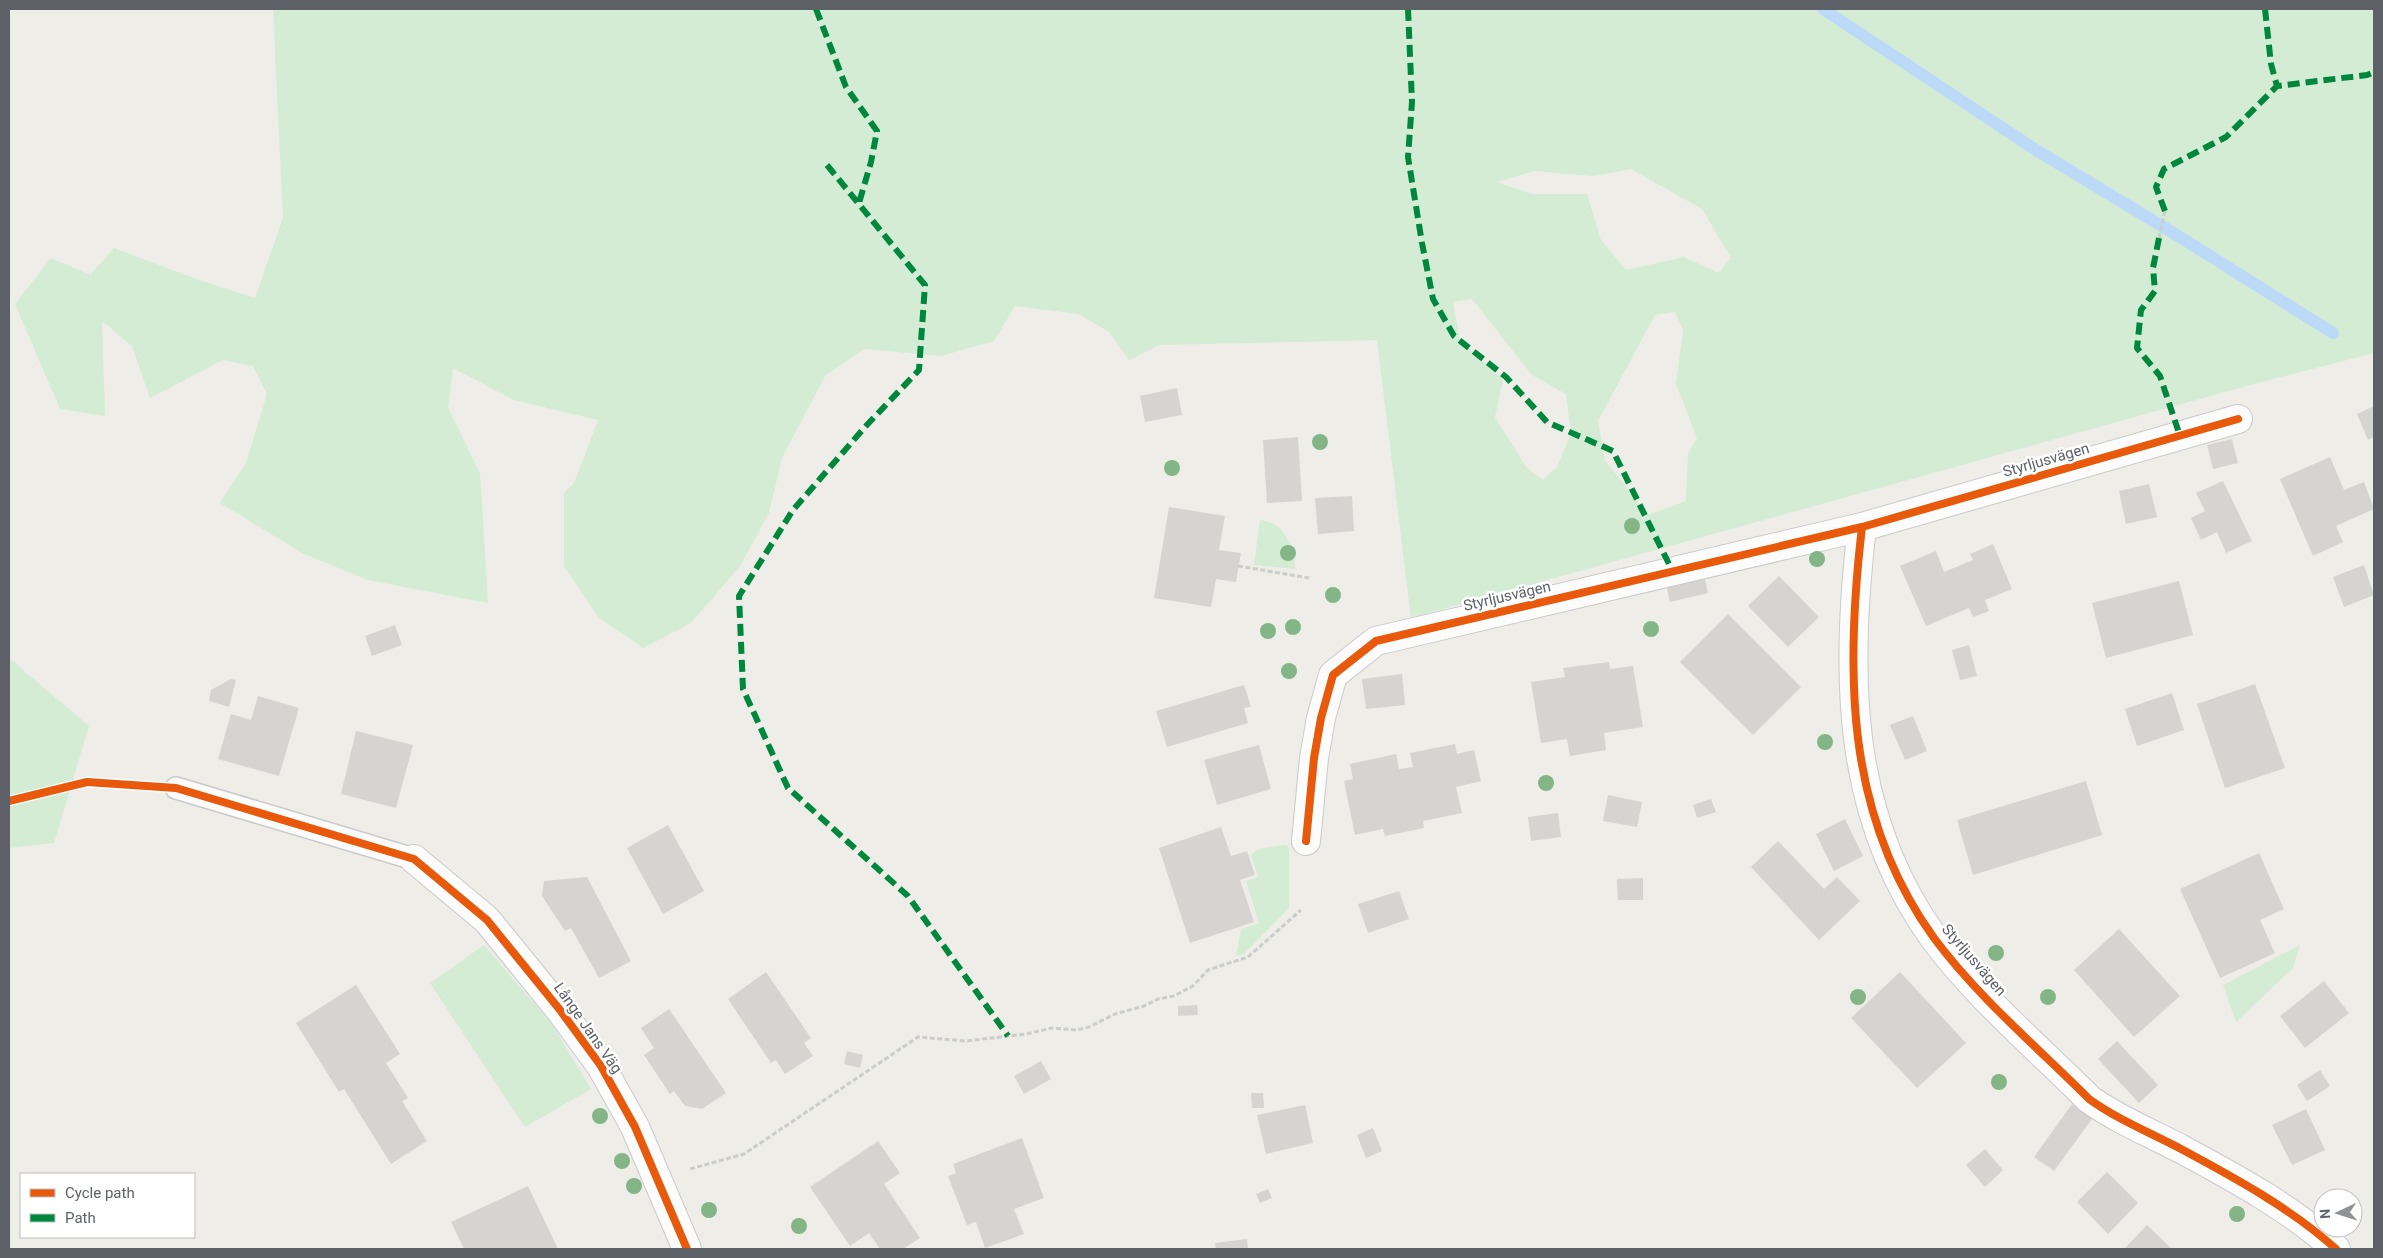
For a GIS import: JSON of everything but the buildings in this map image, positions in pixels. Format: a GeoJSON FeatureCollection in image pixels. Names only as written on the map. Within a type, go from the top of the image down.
{"type":"FeatureCollection","features":[{"type":"Feature","properties":{"kind":"street","name":"Styrljusvägen"},"geometry":{"type":"LineString","coordinates":[[1306,841],[1314,758],[1321,718],[1333,675],[1376,641],[1862,527],[2238,419]]}},
{"type":"Feature","properties":{"kind":"street","name":"Styrljusvägen"},"geometry":{"type":"LineString","coordinates":[[1862,527],[1855,591],[1852,648],[1853,692],[1862,769],[1870,804],[1892,862],[1915,907],[1935,938],[1972,982],[2089,1099],[2110,1114],[2182,1150],[2266,1199],[2302,1222],[2336,1249]]}},
{"type":"Feature","properties":{"kind":"street","name":"Långe Jans Väg"},"geometry":{"type":"LineString","coordinates":[[414,859],[487,920],[560,1010],[601,1066],[635,1127],[659,1178],[687,1249]]}},
{"type":"Feature","properties":{"kind":"lane"},"geometry":{"type":"LineString","coordinates":[[176,788],[414,859]]}},
{"type":"Feature","properties":{"kind":"path"},"geometry":{"type":"LineString","coordinates":[[2159,238],[2165,211]]}},
{"type":"Feature","properties":{"kind":"path"},"geometry":{"type":"LineString","coordinates":[[1238,566],[1309,578]]}},
{"type":"Feature","properties":{"kind":"path"},"geometry":{"type":"LineString","coordinates":[[659,1178],[744,1154],[804,1111],[918,1037],[966,1041],[1026,1034],[1052,1028],[1077,1030],[1089,1027],[1115,1014],[1144,1006],[1158,999],[1174,996],[1193,986],[1208,970],[1248,957],[1301,910]]}},
{"type":"Feature","properties":{"kind":"green space"},"geometry":{"type":"Polygon","coordinates":[[[273,9],[2374,9],[2374,353],[2250,385],[1411,618],[1377,340],[1159,345],[1129,360],[1109,332],[1079,314],[1015,306],[994,341],[941,356],[865,349],[825,376],[782,458],[769,513],[740,566],[691,623],[643,648],[599,618],[564,566],[564,493],[574,483],[598,420],[514,400],[453,368],[448,408],[480,473],[488,603],[368,580],[302,553],[220,503],[246,463],[267,394],[253,366],[223,360],[150,398],[132,346],[102,321],[105,416],[60,409],[15,304],[51,258],[90,275],[114,248],[202,281],[255,298],[283,218],[273,9]],[[1631,169],[1592,176],[1534,171],[1497,182],[1532,194],[1587,194],[1601,240],[1626,270],[1684,257],[1718,273],[1731,258],[1702,209],[1631,169]],[[1472,299],[1453,302],[1460,340],[1503,380],[1495,417],[1526,467],[1543,480],[1557,467],[1571,433],[1566,394],[1532,375],[1472,299]],[[1675,312],[1655,315],[1598,421],[1605,460],[1648,515],[1686,501],[1688,454],[1697,438],[1676,384],[1683,330],[1675,312]]]}},
{"type":"Feature","properties":{"kind":"green space"},"geometry":{"type":"Polygon","coordinates":[[[1260,520],[1269,522],[1282,531],[1290,544],[1296,569],[1254,565],[1260,520]]]}},
{"type":"Feature","properties":{"kind":"green space"},"geometry":{"type":"Polygon","coordinates":[[[9,658],[89,726],[54,843],[9,848],[9,658]]]}},
{"type":"Feature","properties":{"kind":"green space"},"geometry":{"type":"Polygon","coordinates":[[[1287,845],[1289,850],[1289,908],[1244,954],[1236,956],[1241,929],[1259,923],[1246,881],[1258,877],[1251,854],[1260,849],[1287,845]]]}},
{"type":"Feature","properties":{"kind":"green space"},"geometry":{"type":"Polygon","coordinates":[[[484,945],[552,1024],[591,1089],[525,1127],[430,983],[484,945]]]}},
{"type":"Feature","properties":{"kind":"green space"},"geometry":{"type":"Polygon","coordinates":[[[2300,945],[2293,968],[2236,1022],[2223,985],[2300,945]]]}},
{"type":"Feature","properties":{"kind":"waterway"},"geometry":{"type":"LineString","coordinates":[[1823,9],[2036,150],[2333,333]]}},
{"type":"Feature","properties":{"kind":"marked path"},"geometry":{"type":"LineString","coordinates":[[816,9],[846,87],[877,131],[871,162],[859,203]]}},
{"type":"Feature","properties":{"kind":"marked path"},"geometry":{"type":"LineString","coordinates":[[1408,9],[1412,102],[1408,157],[1433,299],[1454,336],[1506,377],[1547,422],[1613,451],[1673,572]]}},
{"type":"Feature","properties":{"kind":"marked path"},"geometry":{"type":"LineString","coordinates":[[2265,9],[2271,64],[2277,86]]}},
{"type":"Feature","properties":{"kind":"marked path"},"geometry":{"type":"LineString","coordinates":[[2165,211],[2156,187],[2164,169],[2226,137],[2277,86],[2367,75],[2374,72]]}},
{"type":"Feature","properties":{"kind":"marked path"},"geometry":{"type":"LineString","coordinates":[[827,165],[925,285],[919,370],[865,427],[793,510],[739,596],[743,689],[788,788],[908,896],[1008,1036]]}},
{"type":"Feature","properties":{"kind":"marked path"},"geometry":{"type":"LineString","coordinates":[[2159,238],[2153,268],[2155,291],[2141,310],[2137,348],[2160,376],[2180,436]]}},
{"type":"Feature","properties":{"kind":"cycle path"},"geometry":{"type":"LineString","coordinates":[[1306,841],[1314,758],[1321,718],[1333,675],[1376,641],[1862,527],[2238,419]]}},
{"type":"Feature","properties":{"kind":"cycle path"},"geometry":{"type":"LineString","coordinates":[[1862,527],[1854,635],[1854,688],[1858,740],[1868,792],[1883,842],[1905,891],[1934,938],[1988,1001],[2089,1099],[2123,1120],[2223,1172],[2282,1207],[2336,1249]]}},
{"type":"Feature","properties":{"kind":"cycle path"},"geometry":{"type":"LineString","coordinates":[[9,801],[87,782],[176,788],[414,859],[487,920],[560,1010],[601,1066],[635,1127],[687,1249]]}}]}
